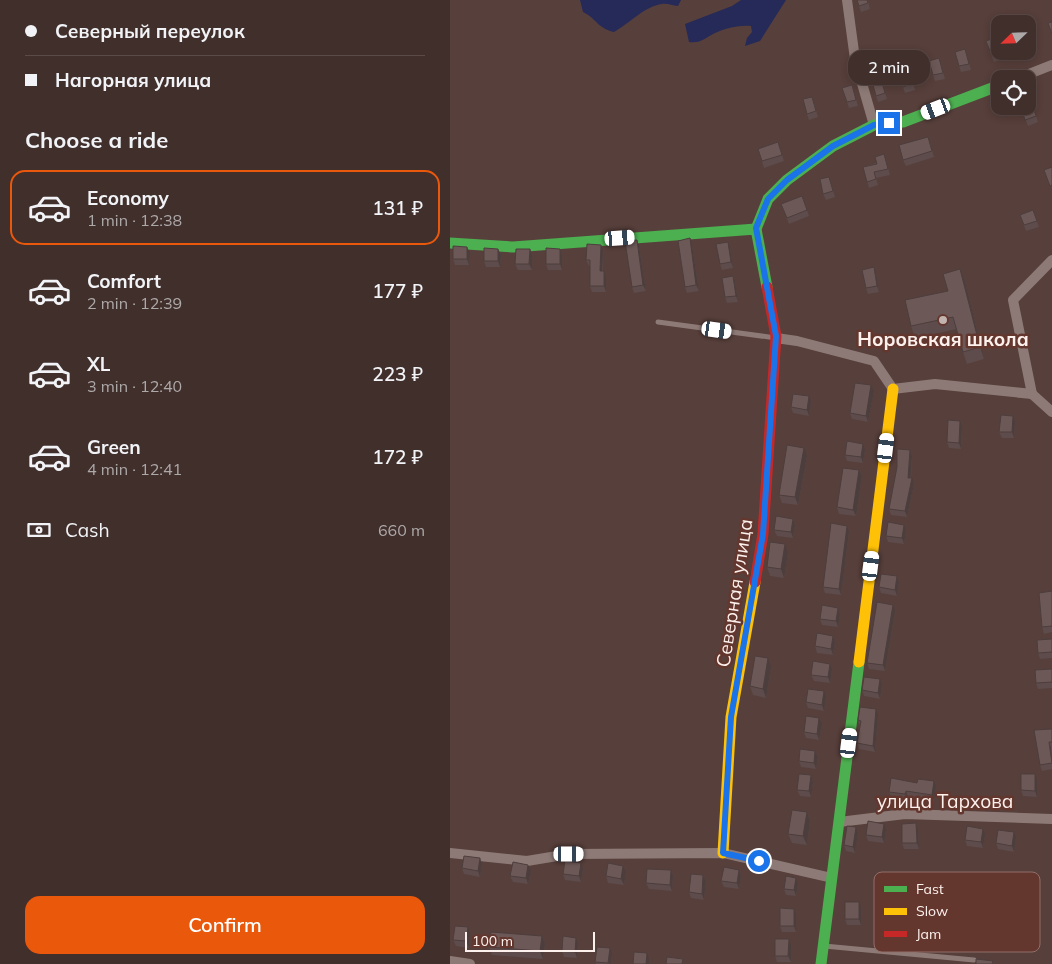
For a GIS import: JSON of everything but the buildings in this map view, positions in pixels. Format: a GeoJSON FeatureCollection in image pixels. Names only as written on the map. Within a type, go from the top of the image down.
{"type":"FeatureCollection","features":[{"type":"Feature","properties":{"kind":"street"},"geometry":{"type":"LineString","coordinates":[[847,0],[855,59],[874,125]]}},
{"type":"Feature","properties":{"kind":"street"},"geometry":{"type":"LineString","coordinates":[[1036,71],[1052,65]]}},
{"type":"Feature","properties":{"kind":"street"},"geometry":{"type":"LineString","coordinates":[[450,243],[513,247],[756,228],[768,199],[787,180],[833,146],[874,125],[903,122],[991,88]]}},
{"type":"Feature","properties":{"kind":"street","name":"Северная улица"},"geometry":{"type":"LineString","coordinates":[[723,853],[731,717],[763,534],[776,338],[756,228]]}},
{"type":"Feature","properties":{"kind":"street"},"geometry":{"type":"LineString","coordinates":[[1032,394],[1013,300],[1052,260]]}},
{"type":"Feature","properties":{"kind":"street"},"geometry":{"type":"LineString","coordinates":[[776,338],[797,341],[874,362],[893,389],[821,964]]}},
{"type":"Feature","properties":{"kind":"street"},"geometry":{"type":"LineString","coordinates":[[893,389],[935,384],[1032,394],[1052,412]]}},
{"type":"Feature","properties":{"kind":"street","name":"улица Тархова"},"geometry":{"type":"LineString","coordinates":[[839,822],[906,814],[1052,819]]}},
{"type":"Feature","properties":{"kind":"street"},"geometry":{"type":"LineString","coordinates":[[450,853],[527,861],[569,854],[723,853],[832,878]]}},
{"type":"Feature","properties":{"kind":"street"},"geometry":{"type":"LineString","coordinates":[[450,961],[470,964]]}},
{"type":"Feature","properties":{"kind":"lane"},"geometry":{"type":"LineString","coordinates":[[658,322],[776,338]]}},
{"type":"Feature","properties":{"kind":"lane"},"geometry":{"type":"LineString","coordinates":[[823,946],[874,951]]}},
{"type":"Feature","properties":{"kind":"lane"},"geometry":{"type":"LineString","coordinates":[[888,952],[974,960]]}},
{"type":"Feature","properties":{"kind":"water"},"geometry":{"type":"Polygon","coordinates":[[[580,0],[681,0],[678,6],[656,5],[614,32],[604,28],[583,12],[580,0]]]}},
{"type":"Feature","properties":{"kind":"water"},"geometry":{"type":"Polygon","coordinates":[[[741,0],[786,0],[760,41],[745,46],[747,38],[752,32],[751,26],[737,26],[715,33],[700,41],[689,42],[685,24],[732,6],[741,0]]]}},
{"type":"Feature","properties":{"kind":"traffic: fast"},"geometry":{"type":"LineString","coordinates":[[756,229],[768,199],[787,180],[833,146],[874,125],[903,122],[991,88]]}},
{"type":"Feature","properties":{"kind":"traffic: fast"},"geometry":{"type":"LineString","coordinates":[[450,243],[513,247],[756,229],[767,287]]}},
{"type":"Feature","properties":{"kind":"traffic: fast"},"geometry":{"type":"LineString","coordinates":[[821,964],[859,662]]}},
{"type":"Feature","properties":{"kind":"traffic: slow"},"geometry":{"type":"LineString","coordinates":[[859,662],[893,389]]}},
{"type":"Feature","properties":{"kind":"traffic: slow"},"geometry":{"type":"LineString","coordinates":[[723,853],[731,717],[755,582]]}},
{"type":"Feature","properties":{"kind":"traffic: jam"},"geometry":{"type":"LineString","coordinates":[[755,582],[763,534],[776,336],[767,287]]}},
{"type":"Feature","properties":{"kind":"place","name":"Норовская школа"},"geometry":{"type":"Point","coordinates":[943,320]}},
{"type":"Feature","properties":{"kind":"route"},"geometry":{"type":"LineString","coordinates":[[759,861],[723,853],[731,717],[763,534],[776,336],[756,228],[768,199],[787,180],[833,146],[874,125],[889,123]]}}]}
